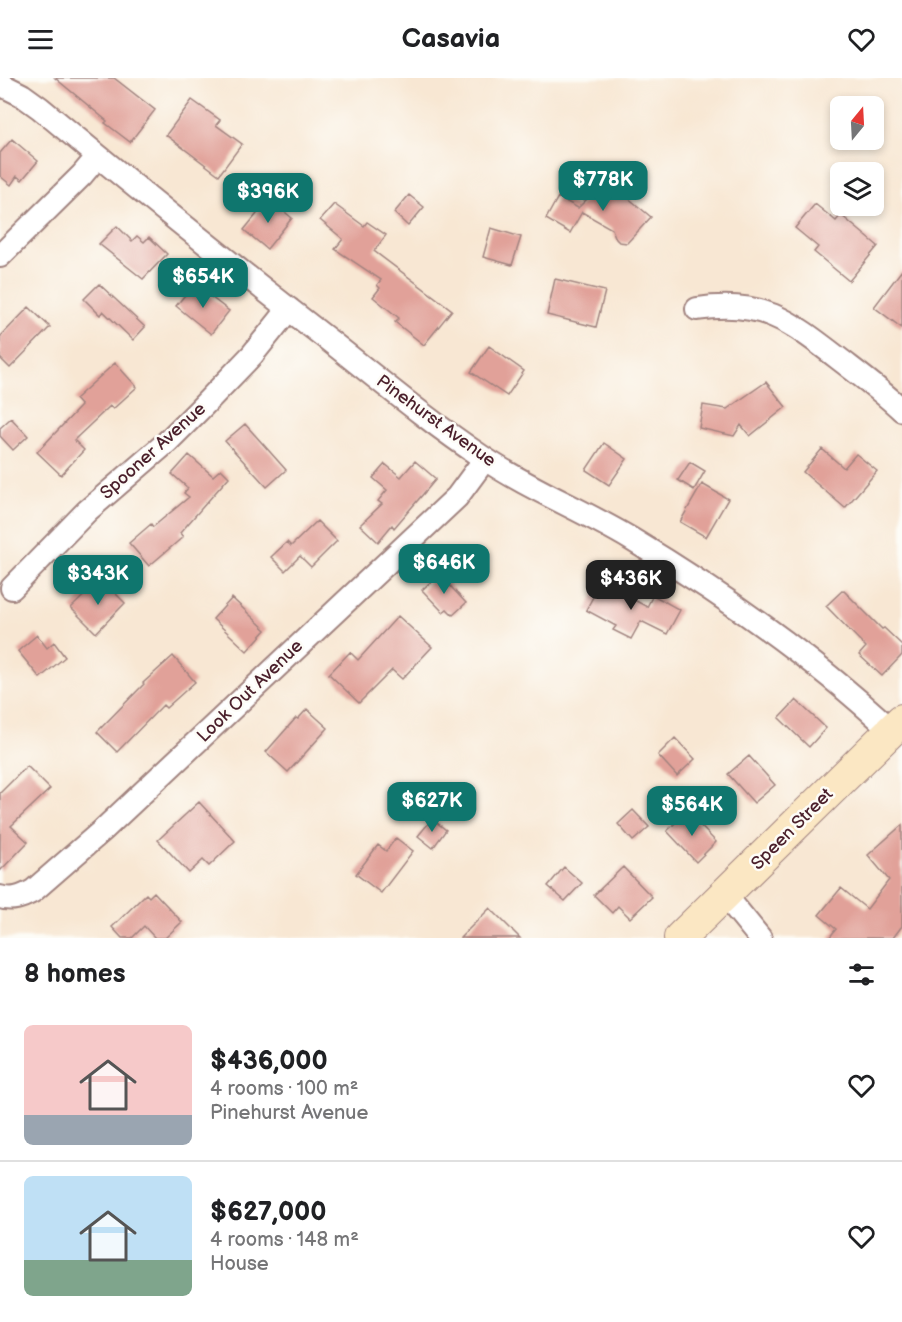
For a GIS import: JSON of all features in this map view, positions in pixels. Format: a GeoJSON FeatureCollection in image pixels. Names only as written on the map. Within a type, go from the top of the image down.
{"type":"FeatureCollection","features":[{"type":"Feature","properties":{"kind":"street","name":"Pinehurst Avenue"},"geometry":{"type":"LineString","coordinates":[[0,84],[22,95],[288,309],[435,423],[486,459],[629,538],[730,602],[860,700],[897,725]]}},
{"type":"Feature","properties":{"kind":"street"},"geometry":{"type":"LineString","coordinates":[[0,256],[82,175],[98,156]]}},
{"type":"Feature","properties":{"kind":"street"},"geometry":{"type":"LineString","coordinates":[[697,309],[714,306],[748,307],[784,320],[808,335],[902,410]]}},
{"type":"Feature","properties":{"kind":"street","name":"Spooner Avenue"},"geometry":{"type":"LineString","coordinates":[[12,588],[87,511],[183,426],[252,355],[288,309]]}},
{"type":"Feature","properties":{"kind":"street","name":"Look Out Avenue"},"geometry":{"type":"LineString","coordinates":[[0,897],[21,898],[33,891],[72,858],[457,497],[486,459]]}},
{"type":"Feature","properties":{"kind":"street","name":"Speen Street"},"geometry":{"type":"LineString","coordinates":[[680,938],[897,725]]}},
{"type":"Feature","properties":{"kind":"street"},"geometry":{"type":"LineString","coordinates":[[725,895],[760,938]]}},
{"type":"Feature","properties":{"kind":"building"},"geometry":{"type":"Polygon","coordinates":[[[55,78],[114,78],[155,110],[130,142],[55,78]]]}},
{"type":"Feature","properties":{"kind":"building"},"geometry":{"type":"Polygon","coordinates":[[[192,100],[220,120],[216,125],[242,144],[219,175],[166,135],[192,100]]]}},
{"type":"Feature","properties":{"kind":"building"},"geometry":{"type":"Polygon","coordinates":[[[12,139],[38,161],[22,180],[17,176],[11,185],[0,176],[0,153],[12,139]]]}},
{"type":"Feature","properties":{"kind":"building"},"geometry":{"type":"Polygon","coordinates":[[[614,179],[630,193],[627,197],[651,217],[627,243],[619,242],[612,229],[582,212],[570,233],[546,219],[558,197],[578,208],[605,181],[608,185],[614,179]]]}},
{"type":"Feature","properties":{"kind":"building"},"geometry":{"type":"Polygon","coordinates":[[[409,195],[424,207],[408,226],[394,213],[409,195]]]}},
{"type":"Feature","properties":{"kind":"building"},"geometry":{"type":"Polygon","coordinates":[[[269,199],[292,218],[267,249],[244,230],[269,199]]]}},
{"type":"Feature","properties":{"kind":"building"},"geometry":{"type":"Polygon","coordinates":[[[334,204],[364,226],[367,222],[386,235],[374,251],[452,310],[424,345],[395,322],[399,318],[373,297],[380,288],[377,285],[381,280],[335,249],[343,239],[320,220],[334,204]]]}},
{"type":"Feature","properties":{"kind":"building"},"geometry":{"type":"Polygon","coordinates":[[[815,204],[836,221],[842,216],[878,246],[849,281],[814,252],[818,247],[795,228],[815,204]]]}},
{"type":"Feature","properties":{"kind":"building"},"geometry":{"type":"Polygon","coordinates":[[[117,226],[132,241],[137,236],[144,242],[149,237],[167,254],[143,279],[99,244],[117,226]]]}},
{"type":"Feature","properties":{"kind":"building"},"geometry":{"type":"Polygon","coordinates":[[[491,228],[521,237],[512,265],[483,257],[491,228]]]}},
{"type":"Feature","properties":{"kind":"building"},"geometry":{"type":"Polygon","coordinates":[[[902,270],[902,328],[874,307],[902,270]]]}},
{"type":"Feature","properties":{"kind":"building"},"geometry":{"type":"Polygon","coordinates":[[[555,279],[605,291],[596,327],[547,315],[555,279]]]}},
{"type":"Feature","properties":{"kind":"building"},"geometry":{"type":"Polygon","coordinates":[[[99,284],[145,327],[133,340],[103,311],[100,315],[84,299],[99,284]]]}},
{"type":"Feature","properties":{"kind":"building"},"geometry":{"type":"Polygon","coordinates":[[[194,284],[229,311],[211,334],[176,306],[194,284]]]}},
{"type":"Feature","properties":{"kind":"building"},"geometry":{"type":"Polygon","coordinates":[[[29,307],[50,327],[10,368],[0,358],[0,337],[29,307]]]}},
{"type":"Feature","properties":{"kind":"building"},"geometry":{"type":"Polygon","coordinates":[[[489,346],[524,371],[507,396],[471,372],[489,346]]]}},
{"type":"Feature","properties":{"kind":"building"},"geometry":{"type":"Polygon","coordinates":[[[115,363],[137,387],[113,409],[110,406],[74,440],[84,450],[61,475],[37,452],[81,406],[75,399],[115,363]]]}},
{"type":"Feature","properties":{"kind":"building"},"geometry":{"type":"Polygon","coordinates":[[[766,382],[786,407],[750,436],[741,425],[734,436],[699,428],[703,405],[727,409],[766,382]]]}},
{"type":"Feature","properties":{"kind":"building"},"geometry":{"type":"Polygon","coordinates":[[[11,418],[28,436],[13,450],[0,436],[0,428],[11,418]]]}},
{"type":"Feature","properties":{"kind":"building"},"geometry":{"type":"Polygon","coordinates":[[[245,424],[286,470],[267,487],[225,441],[245,424]]]}},
{"type":"Feature","properties":{"kind":"building"},"geometry":{"type":"Polygon","coordinates":[[[604,443],[627,459],[609,485],[586,470],[604,443]]]}},
{"type":"Feature","properties":{"kind":"building"},"geometry":{"type":"Polygon","coordinates":[[[822,449],[844,468],[856,454],[877,471],[845,508],[803,472],[822,449]]]}},
{"type":"Feature","properties":{"kind":"building"},"geometry":{"type":"Polygon","coordinates":[[[189,455],[213,476],[221,469],[229,477],[180,533],[183,537],[149,566],[129,543],[151,524],[153,527],[189,497],[184,493],[188,488],[172,474],[189,455]]]}},
{"type":"Feature","properties":{"kind":"building"},"geometry":{"type":"Polygon","coordinates":[[[415,461],[436,479],[394,528],[392,525],[378,542],[360,525],[382,504],[378,501],[387,490],[373,478],[385,464],[401,477],[415,461]]]}},
{"type":"Feature","properties":{"kind":"building"},"geometry":{"type":"Polygon","coordinates":[[[690,462],[705,471],[694,490],[678,480],[690,462]]]}},
{"type":"Feature","properties":{"kind":"building"},"geometry":{"type":"Polygon","coordinates":[[[702,484],[728,499],[706,537],[680,522],[702,484]]]}},
{"type":"Feature","properties":{"kind":"building"},"geometry":{"type":"Polygon","coordinates":[[[317,521],[337,541],[311,567],[300,556],[285,571],[271,557],[287,542],[291,546],[317,521]]]}},
{"type":"Feature","properties":{"kind":"building"},"geometry":{"type":"Polygon","coordinates":[[[439,574],[466,603],[453,615],[447,609],[443,612],[422,590],[439,574]]]}},
{"type":"Feature","properties":{"kind":"building"},"geometry":{"type":"Polygon","coordinates":[[[101,579],[125,603],[96,633],[71,608],[101,579]]]}},
{"type":"Feature","properties":{"kind":"building"},"geometry":{"type":"Polygon","coordinates":[[[601,582],[647,607],[653,595],[680,610],[667,634],[641,621],[631,639],[613,630],[616,626],[586,610],[601,582]]]}},
{"type":"Feature","properties":{"kind":"building"},"geometry":{"type":"Polygon","coordinates":[[[843,590],[882,629],[884,628],[902,645],[902,655],[882,676],[859,655],[866,647],[826,606],[843,590]]]}},
{"type":"Feature","properties":{"kind":"building"},"geometry":{"type":"Polygon","coordinates":[[[232,598],[266,630],[247,651],[213,619],[232,598]]]}},
{"type":"Feature","properties":{"kind":"building"},"geometry":{"type":"Polygon","coordinates":[[[398,616],[432,647],[402,679],[392,670],[359,703],[329,674],[350,652],[358,660],[398,616]]]}},
{"type":"Feature","properties":{"kind":"building"},"geometry":{"type":"Polygon","coordinates":[[[37,635],[47,648],[54,642],[65,657],[40,678],[18,651],[37,635]]]}},
{"type":"Feature","properties":{"kind":"building"},"geometry":{"type":"Polygon","coordinates":[[[173,656],[195,682],[166,708],[163,705],[117,752],[97,732],[143,683],[173,656]]]}},
{"type":"Feature","properties":{"kind":"building"},"geometry":{"type":"Polygon","coordinates":[[[796,700],[826,728],[809,747],[779,718],[796,700]]]}},
{"type":"Feature","properties":{"kind":"building"},"geometry":{"type":"Polygon","coordinates":[[[307,709],[328,728],[288,772],[266,752],[307,709]]]}},
{"type":"Feature","properties":{"kind":"building"},"geometry":{"type":"Polygon","coordinates":[[[675,738],[695,759],[677,776],[658,755],[675,738]]]}},
{"type":"Feature","properties":{"kind":"building"},"geometry":{"type":"Polygon","coordinates":[[[749,756],[775,785],[754,803],[728,774],[749,756]]]}},
{"type":"Feature","properties":{"kind":"building"},"geometry":{"type":"Polygon","coordinates":[[[27,766],[50,789],[11,826],[28,842],[0,871],[0,793],[27,766]]]}},
{"type":"Feature","properties":{"kind":"building"},"geometry":{"type":"Polygon","coordinates":[[[199,802],[235,841],[209,866],[203,860],[189,873],[158,840],[199,802]]]}},
{"type":"Feature","properties":{"kind":"building"},"geometry":{"type":"Polygon","coordinates":[[[633,810],[649,827],[633,841],[618,824],[633,810]]]}},
{"type":"Feature","properties":{"kind":"building"},"geometry":{"type":"Polygon","coordinates":[[[687,812],[716,842],[696,862],[667,831],[687,812]]]}},
{"type":"Feature","properties":{"kind":"building"},"geometry":{"type":"Polygon","coordinates":[[[432,819],[446,830],[433,848],[418,836],[432,819]]]}},
{"type":"Feature","properties":{"kind":"building"},"geometry":{"type":"Polygon","coordinates":[[[902,825],[902,926],[893,938],[829,938],[836,929],[819,915],[841,888],[867,909],[889,880],[868,855],[902,825]]]}},
{"type":"Feature","properties":{"kind":"building"},"geometry":{"type":"Polygon","coordinates":[[[396,838],[413,851],[381,893],[356,874],[378,845],[386,851],[396,838]]]}},
{"type":"Feature","properties":{"kind":"building"},"geometry":{"type":"Polygon","coordinates":[[[564,867],[582,883],[565,901],[548,886],[564,867]]]}},
{"type":"Feature","properties":{"kind":"building"},"geometry":{"type":"Polygon","coordinates":[[[623,867],[652,897],[630,918],[618,906],[612,913],[594,895],[623,867]]]}},
{"type":"Feature","properties":{"kind":"building"},"geometry":{"type":"Polygon","coordinates":[[[154,892],[182,922],[165,938],[155,938],[144,926],[132,938],[122,938],[112,927],[146,894],[149,897],[154,892]]]}},
{"type":"Feature","properties":{"kind":"building"},"geometry":{"type":"Polygon","coordinates":[[[490,908],[520,938],[460,938],[490,908]]]}}]}
